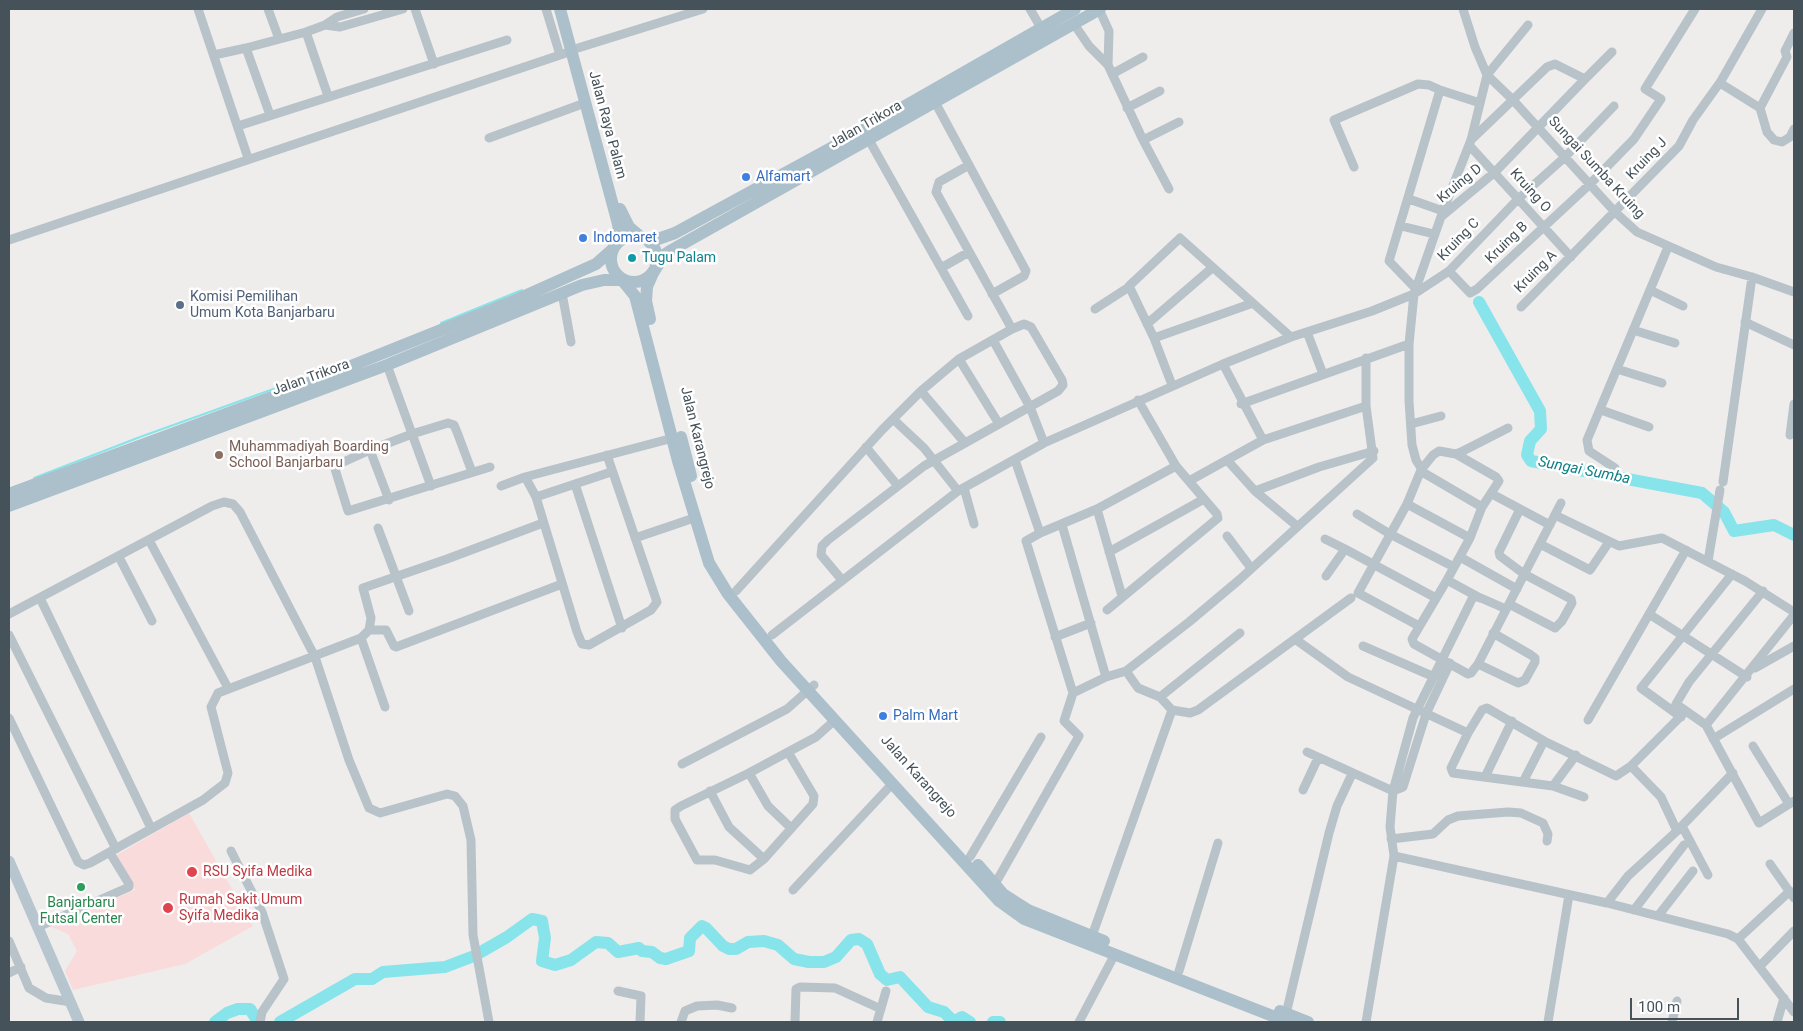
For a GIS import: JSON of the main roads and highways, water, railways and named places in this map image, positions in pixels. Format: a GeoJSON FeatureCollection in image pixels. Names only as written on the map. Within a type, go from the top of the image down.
{"type":"FeatureCollection","features":[{"type":"Feature","properties":{"kind":"main road","name":"Jalan Raya Palam"},"geometry":{"type":"LineString","coordinates":[[560,9],[575,49],[620,209],[629,228],[642,238]]}},
{"type":"Feature","properties":{"kind":"main road","name":"Jalan Raya Palam"},"geometry":{"type":"LineString","coordinates":[[566,9],[585,103],[618,224],[619,233],[613,249]]}},
{"type":"Feature","properties":{"kind":"main road","name":"Jalan Trikora"},"geometry":{"type":"LineString","coordinates":[[642,238],[658,239],[665,237],[714,213],[1075,9]]}},
{"type":"Feature","properties":{"kind":"main road","name":"Jalan Trikora"},"geometry":{"type":"LineString","coordinates":[[653,273],[664,255],[677,246],[869,140],[1099,9]]}},
{"type":"Feature","properties":{"kind":"main road"},"geometry":{"type":"LineString","coordinates":[[628,237],[642,238],[653,246],[656,252],[657,259],[653,273],[642,281],[629,282],[622,280],[610,263],[613,249],[622,239],[628,237]]}},
{"type":"Feature","properties":{"kind":"main road","name":"Jalan Trikora"},"geometry":{"type":"LineString","coordinates":[[9,506],[92,469],[486,312],[588,269],[613,249]]}},
{"type":"Feature","properties":{"kind":"main road","name":"Jalan Karangrejo"},"geometry":{"type":"LineString","coordinates":[[653,273],[647,287],[648,309],[700,512],[713,554],[736,591],[772,635],[835,720],[892,784],[970,857],[1003,894],[1028,910],[1092,936],[1140,960],[1287,1018],[1308,1022]]}},
{"type":"Feature","properties":{"kind":"main road","name":"Jalan Trikora"},"geometry":{"type":"LineString","coordinates":[[9,494],[92,469],[387,366],[562,293],[593,282],[622,280]]}},
{"type":"Feature","properties":{"kind":"main road","name":"Jalan Karangrejo"},"geometry":{"type":"LineString","coordinates":[[622,280],[635,296],[694,518],[709,563],[728,594],[933,822],[999,902],[1024,919],[1115,954],[1179,971],[1287,1018]]}},
{"type":"Feature","properties":{"kind":"main road"},"geometry":{"type":"LineString","coordinates":[[9,861],[79,1022]]}},
{"type":"Feature","properties":{"kind":"waterway"},"geometry":{"type":"LineString","coordinates":[[441,323],[522,290]]}},
{"type":"Feature","properties":{"kind":"waterway","name":"Sungai Sumba"},"geometry":{"type":"LineString","coordinates":[[1479,302],[1540,411],[1541,429],[1530,441],[1527,455],[1531,461],[1702,493],[1724,512],[1734,531],[1774,525],[1794,535]]}},
{"type":"Feature","properties":{"kind":"waterway"},"geometry":{"type":"LineString","coordinates":[[34,478],[140,437],[304,378]]}},
{"type":"Feature","properties":{"kind":"waterway"},"geometry":{"type":"LineString","coordinates":[[280,1022],[355,979],[372,979],[383,972],[445,967],[474,956],[507,937],[532,919],[542,921],[545,938],[542,961],[555,965],[571,960],[596,942],[608,943],[618,952],[639,948],[642,951],[652,952],[660,958],[666,959],[689,951],[690,938],[702,926],[723,946],[729,949],[736,949],[748,942],[764,941],[778,945],[794,959],[809,962],[824,962],[836,957],[851,940],[859,939],[867,944],[880,974],[887,980],[900,977],[928,1007],[944,1012],[955,1021],[962,1017],[970,1022]]}},
{"type":"Feature","properties":{"kind":"waterway"},"geometry":{"type":"LineString","coordinates":[[215,1022],[227,1013],[238,1009],[250,1009],[258,1022]]}},
{"type":"Feature","properties":{"kind":"waterway"},"geometry":{"type":"LineString","coordinates":[[993,1022],[1000,1022]]}},
{"type":"Feature","properties":{"kind":"place","name":"Alfamart"},"geometry":{"type":"Point","coordinates":[746,177]}},
{"type":"Feature","properties":{"kind":"place","name":"Indomaret"},"geometry":{"type":"Point","coordinates":[583,238]}},
{"type":"Feature","properties":{"kind":"place","name":"Tugu Palam"},"geometry":{"type":"Point","coordinates":[632,258]}},
{"type":"Feature","properties":{"kind":"place","name":"Komisi Pemilihan Umum Kota Banjarbaru"},"geometry":{"type":"Point","coordinates":[180,305]}},
{"type":"Feature","properties":{"kind":"place","name":"Muhammadiyah Boarding School Banjarbaru"},"geometry":{"type":"Point","coordinates":[219,455]}},
{"type":"Feature","properties":{"kind":"place","name":"Palm Mart"},"geometry":{"type":"Point","coordinates":[883,716]}},
{"type":"Feature","properties":{"kind":"place","name":"RSU Syifa Medika"},"geometry":{"type":"Point","coordinates":[192,872]}},
{"type":"Feature","properties":{"kind":"place","name":"Banjarbaru Futsal Center"},"geometry":{"type":"Point","coordinates":[81,887]}},
{"type":"Feature","properties":{"kind":"place","name":"Rumah Sakit Umum Syifa Medika"},"geometry":{"type":"Point","coordinates":[168,908]}}]}
